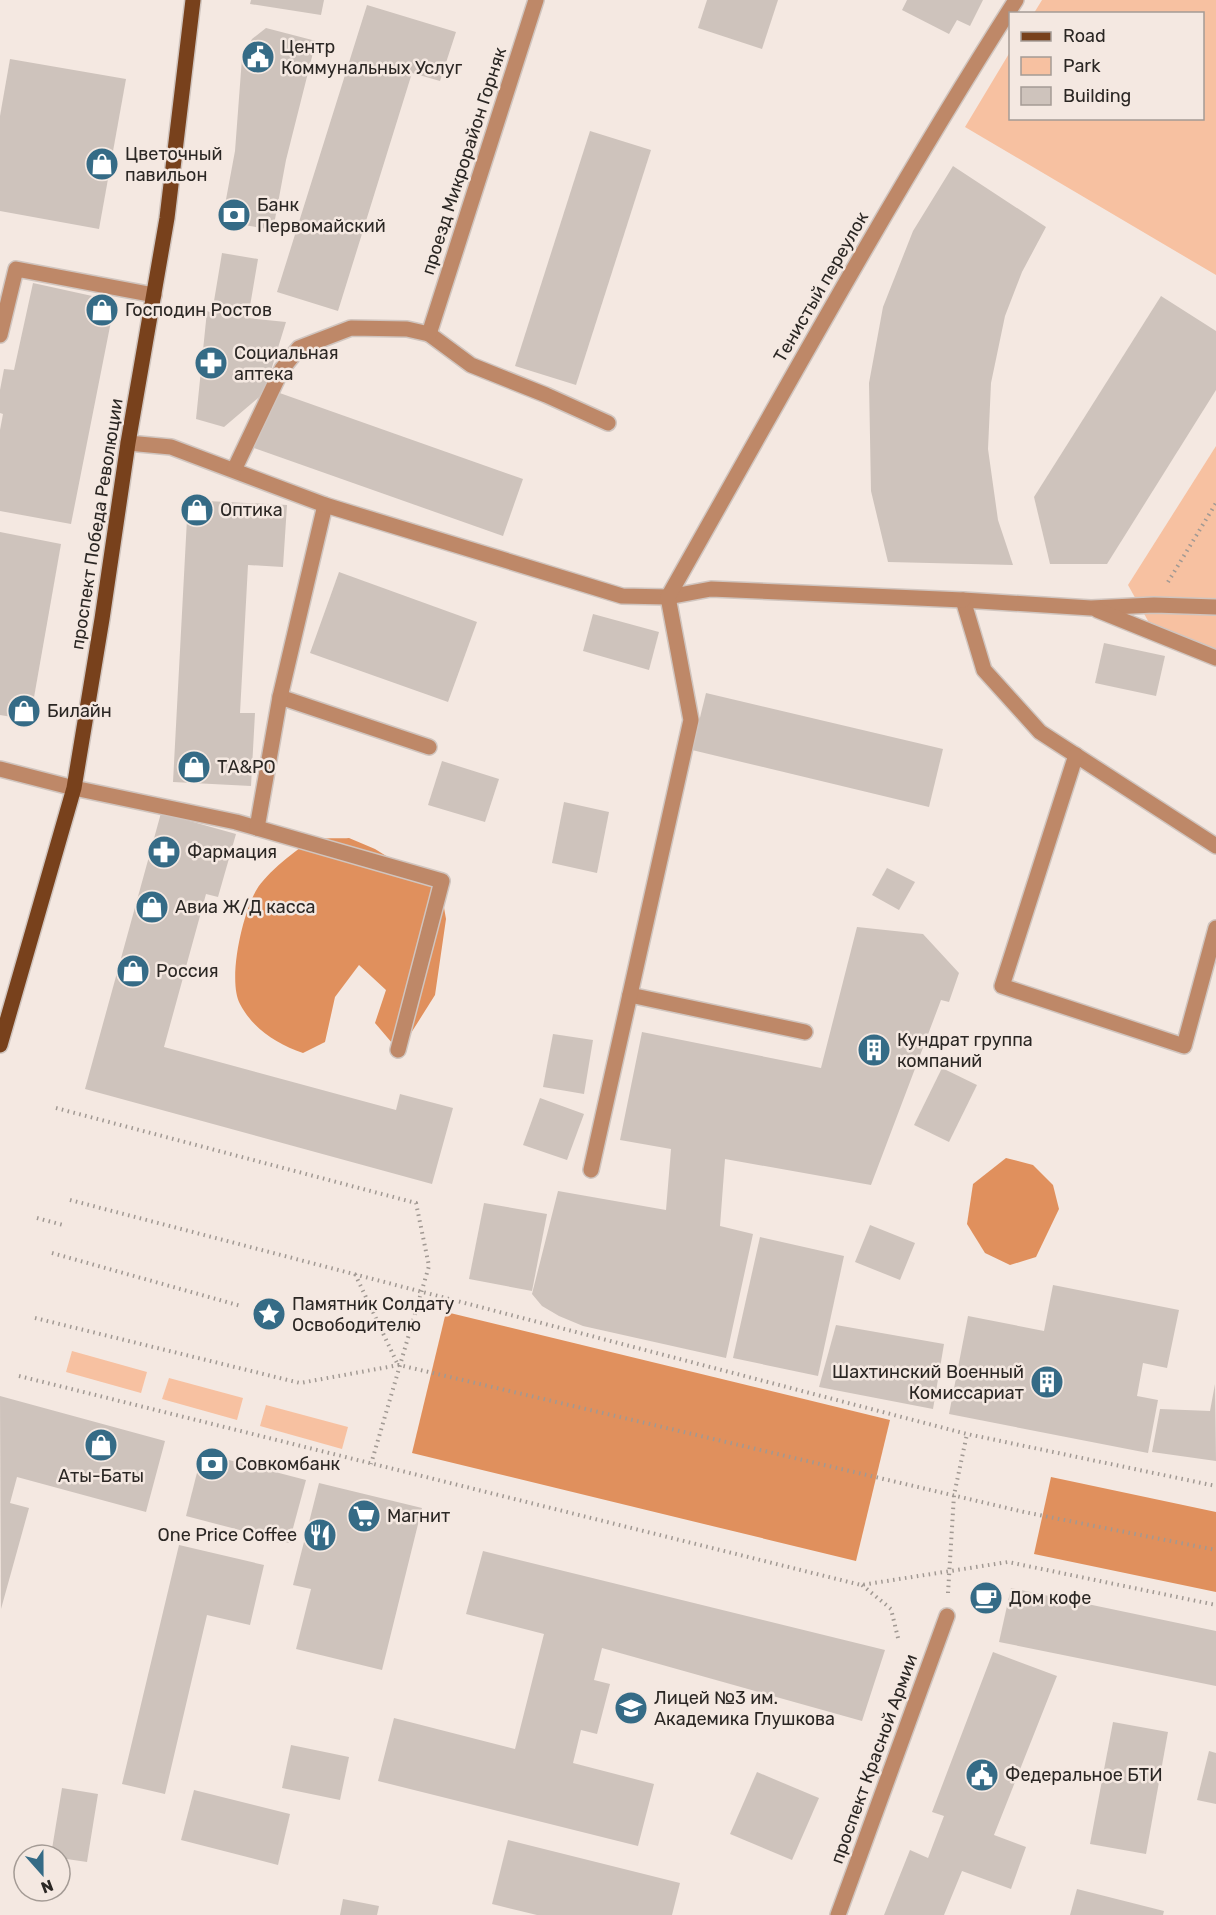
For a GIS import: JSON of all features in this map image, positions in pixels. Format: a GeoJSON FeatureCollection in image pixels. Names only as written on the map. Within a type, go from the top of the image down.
{"type":"FeatureCollection","features":[{"type":"Feature","properties":{"kind":"main road","name":"проспект Победа Революции"},"geometry":{"type":"LineString","coordinates":[[0,1045],[74,788],[128,443],[167,218],[193,0]]}},
{"type":"Feature","properties":{"kind":"street","name":"проезд Микрорайон Горняк"},"geometry":{"type":"LineString","coordinates":[[429,334],[536,0]]}},
{"type":"Feature","properties":{"kind":"street","name":"Тенистый переулок"},"geometry":{"type":"LineString","coordinates":[[668,597],[890,205],[1016,0]]}},
{"type":"Feature","properties":{"kind":"street"},"geometry":{"type":"LineString","coordinates":[[0,335],[16,268],[154,295]]}},
{"type":"Feature","properties":{"kind":"street"},"geometry":{"type":"LineString","coordinates":[[234,470],[282,369],[299,348],[351,328],[407,329],[429,334],[471,365],[546,394],[608,423]]}},
{"type":"Feature","properties":{"kind":"street"},"geometry":{"type":"LineString","coordinates":[[128,443],[171,447],[325,505],[622,596],[668,597],[711,589],[1091,608],[1154,605],[1216,607]]}},
{"type":"Feature","properties":{"kind":"street"},"geometry":{"type":"LineString","coordinates":[[257,828],[280,697],[325,505]]}},
{"type":"Feature","properties":{"kind":"street"},"geometry":{"type":"LineString","coordinates":[[591,1170],[691,720],[668,597]]}},
{"type":"Feature","properties":{"kind":"street"},"geometry":{"type":"LineString","coordinates":[[963,600],[984,670],[1040,732],[1216,846]]}},
{"type":"Feature","properties":{"kind":"street"},"geometry":{"type":"LineString","coordinates":[[1091,608],[1216,658]]}},
{"type":"Feature","properties":{"kind":"street"},"geometry":{"type":"LineString","coordinates":[[280,697],[429,747]]}},
{"type":"Feature","properties":{"kind":"street"},"geometry":{"type":"LineString","coordinates":[[1076,755],[1002,986],[1184,1046],[1216,928]]}},
{"type":"Feature","properties":{"kind":"street"},"geometry":{"type":"LineString","coordinates":[[0,769],[74,788],[257,828],[442,880],[398,1050]]}},
{"type":"Feature","properties":{"kind":"street"},"geometry":{"type":"LineString","coordinates":[[630,995],[805,1032]]}},
{"type":"Feature","properties":{"kind":"street","name":"проспект Красной Армии"},"geometry":{"type":"LineString","coordinates":[[838,1915],[947,1616]]}},
{"type":"Feature","properties":{"kind":"path"},"geometry":{"type":"LineString","coordinates":[[1154,605],[1216,503]]}},
{"type":"Feature","properties":{"kind":"path"},"geometry":{"type":"LineString","coordinates":[[56,1107],[416,1203],[429,1266],[371,1464]]}},
{"type":"Feature","properties":{"kind":"path"},"geometry":{"type":"LineString","coordinates":[[70,1200],[967,1434],[1216,1486]]}},
{"type":"Feature","properties":{"kind":"path"},"geometry":{"type":"LineString","coordinates":[[37,1218],[63,1225]]}},
{"type":"Feature","properties":{"kind":"path"},"geometry":{"type":"LineString","coordinates":[[52,1253],[242,1306]]}},
{"type":"Feature","properties":{"kind":"path"},"geometry":{"type":"LineString","coordinates":[[355,1273],[399,1365]]}},
{"type":"Feature","properties":{"kind":"path"},"geometry":{"type":"LineString","coordinates":[[35,1318],[300,1383],[399,1365],[954,1496],[1216,1550]]}},
{"type":"Feature","properties":{"kind":"path"},"geometry":{"type":"LineString","coordinates":[[19,1376],[861,1585],[1008,1562],[1216,1605]]}},
{"type":"Feature","properties":{"kind":"path"},"geometry":{"type":"LineString","coordinates":[[947,1616],[954,1496],[967,1434]]}},
{"type":"Feature","properties":{"kind":"path"},"geometry":{"type":"LineString","coordinates":[[861,1585],[891,1609],[899,1642]]}},
{"type":"Feature","properties":{"kind":"green space"},"geometry":{"type":"Polygon","coordinates":[[[1042,0],[1216,0],[1216,275],[965,127],[1009,54],[1009,120],[1204,120],[1204,12],[1035,12],[1042,0]]]}},
{"type":"Feature","properties":{"kind":"green space"},"geometry":{"type":"Polygon","coordinates":[[[1216,446],[1216,651],[1157,637],[1128,585],[1216,446]]]}},
{"type":"Feature","properties":{"kind":"green space"},"geometry":{"type":"Polygon","coordinates":[[[72,1351],[147,1372],[141,1393],[66,1372],[72,1351]]]}},
{"type":"Feature","properties":{"kind":"green space"},"geometry":{"type":"Polygon","coordinates":[[[169,1378],[243,1398],[237,1420],[162,1399],[169,1378]]]}},
{"type":"Feature","properties":{"kind":"green space"},"geometry":{"type":"Polygon","coordinates":[[[266,1405],[348,1427],[342,1449],[260,1426],[266,1405]]]}},
{"type":"Feature","properties":{"kind":"shaded area"},"geometry":{"type":"Polygon","coordinates":[[[349,838],[375,849],[441,890],[446,919],[435,995],[401,1049],[398,1050],[375,1023],[386,990],[359,965],[335,997],[325,1042],[303,1053],[267,1034],[245,1013],[236,993],[238,946],[252,899],[261,883],[274,869],[312,841],[349,838]]]}},
{"type":"Feature","properties":{"kind":"shaded area"},"geometry":{"type":"Polygon","coordinates":[[[1006,1158],[1033,1165],[1053,1185],[1059,1209],[1036,1257],[1010,1265],[985,1253],[967,1224],[973,1184],[1006,1158]]]}},
{"type":"Feature","properties":{"kind":"shaded area"},"geometry":{"type":"Polygon","coordinates":[[[446,1312],[890,1420],[856,1561],[412,1453],[446,1312]]]}},
{"type":"Feature","properties":{"kind":"shaded area"},"geometry":{"type":"Polygon","coordinates":[[[1051,1477],[1216,1512],[1216,1592],[1034,1554],[1051,1477]]]}},
{"type":"Feature","properties":{"kind":"building"},"geometry":{"type":"Polygon","coordinates":[[[251,0],[324,0],[321,15],[250,4],[251,0]]]}},
{"type":"Feature","properties":{"kind":"building"},"geometry":{"type":"Polygon","coordinates":[[[707,0],[778,0],[762,49],[698,28],[707,0]]]}},
{"type":"Feature","properties":{"kind":"building"},"geometry":{"type":"Polygon","coordinates":[[[907,0],[983,0],[970,26],[957,20],[949,34],[902,10],[907,0]]]}},
{"type":"Feature","properties":{"kind":"building"},"geometry":{"type":"Polygon","coordinates":[[[367,5],[456,32],[440,81],[412,73],[338,311],[277,292],[367,5]]]}},
{"type":"Feature","properties":{"kind":"building"},"geometry":{"type":"Polygon","coordinates":[[[266,28],[316,41],[286,160],[273,230],[222,221],[235,151],[242,58],[252,39],[266,28]]]}},
{"type":"Feature","properties":{"kind":"building"},"geometry":{"type":"Polygon","coordinates":[[[10,59],[126,79],[99,229],[0,211],[0,116],[10,59]]]}},
{"type":"Feature","properties":{"kind":"building"},"geometry":{"type":"Polygon","coordinates":[[[590,131],[651,150],[576,385],[515,366],[590,131]]]}},
{"type":"Feature","properties":{"kind":"building"},"geometry":{"type":"Polygon","coordinates":[[[953,166],[1046,227],[1022,272],[1005,316],[991,383],[988,449],[998,520],[1013,565],[888,562],[871,491],[869,383],[883,307],[913,231],[953,166]]]}},
{"type":"Feature","properties":{"kind":"building"},"geometry":{"type":"Polygon","coordinates":[[[222,253],[258,259],[248,318],[286,322],[264,393],[224,427],[196,419],[207,311],[212,313],[222,253]]]}},
{"type":"Feature","properties":{"kind":"building"},"geometry":{"type":"Polygon","coordinates":[[[33,283],[115,301],[71,524],[0,511],[0,430],[3,414],[0,413],[0,390],[4,369],[14,370],[33,283]]]}},
{"type":"Feature","properties":{"kind":"building"},"geometry":{"type":"Polygon","coordinates":[[[1161,296],[1216,331],[1216,390],[1107,564],[1050,564],[1034,497],[1161,296]]]}},
{"type":"Feature","properties":{"kind":"building"},"geometry":{"type":"Polygon","coordinates":[[[274,391],[523,479],[503,536],[254,448],[274,391]]]}},
{"type":"Feature","properties":{"kind":"building"},"geometry":{"type":"Polygon","coordinates":[[[188,500],[287,505],[283,567],[248,565],[240,713],[255,713],[251,786],[173,782],[188,500]]]}},
{"type":"Feature","properties":{"kind":"building"},"geometry":{"type":"Polygon","coordinates":[[[0,532],[61,544],[30,720],[0,715],[0,532]]]}},
{"type":"Feature","properties":{"kind":"building"},"geometry":{"type":"Polygon","coordinates":[[[339,572],[477,622],[448,702],[310,653],[339,572]]]}},
{"type":"Feature","properties":{"kind":"building"},"geometry":{"type":"Polygon","coordinates":[[[593,614],[659,632],[649,670],[583,651],[593,614]]]}},
{"type":"Feature","properties":{"kind":"building"},"geometry":{"type":"Polygon","coordinates":[[[1104,643],[1165,656],[1156,696],[1095,683],[1104,643]]]}},
{"type":"Feature","properties":{"kind":"building"},"geometry":{"type":"Polygon","coordinates":[[[706,693],[943,749],[929,807],[692,750],[706,693]]]}},
{"type":"Feature","properties":{"kind":"building"},"geometry":{"type":"Polygon","coordinates":[[[442,761],[499,779],[485,822],[428,805],[442,761]]]}},
{"type":"Feature","properties":{"kind":"building"},"geometry":{"type":"Polygon","coordinates":[[[564,802],[609,812],[597,873],[552,863],[564,802]]]}},
{"type":"Feature","properties":{"kind":"building"},"geometry":{"type":"Polygon","coordinates":[[[161,813],[236,834],[218,897],[206,894],[164,1047],[396,1110],[400,1094],[453,1108],[432,1184],[85,1089],[161,813]]]}},
{"type":"Feature","properties":{"kind":"building"},"geometry":{"type":"Polygon","coordinates":[[[887,868],[915,882],[899,910],[872,895],[887,868]]]}},
{"type":"Feature","properties":{"kind":"building"},"geometry":{"type":"Polygon","coordinates":[[[857,927],[923,934],[959,973],[949,1002],[941,1000],[871,1185],[725,1159],[720,1226],[753,1234],[726,1358],[583,1326],[542,1306],[532,1294],[558,1191],[666,1210],[671,1149],[620,1140],[642,1032],[821,1068],[857,927]]]}},
{"type":"Feature","properties":{"kind":"building"},"geometry":{"type":"Polygon","coordinates":[[[553,1034],[593,1040],[584,1094],[543,1087],[553,1034]]]}},
{"type":"Feature","properties":{"kind":"building"},"geometry":{"type":"Polygon","coordinates":[[[942,1068],[977,1085],[949,1142],[914,1125],[942,1068]]]}},
{"type":"Feature","properties":{"kind":"building"},"geometry":{"type":"Polygon","coordinates":[[[540,1098],[584,1114],[567,1160],[523,1145],[540,1098]]]}},
{"type":"Feature","properties":{"kind":"building"},"geometry":{"type":"Polygon","coordinates":[[[484,1203],[547,1214],[532,1291],[469,1279],[484,1203]]]}},
{"type":"Feature","properties":{"kind":"building"},"geometry":{"type":"Polygon","coordinates":[[[870,1225],[915,1243],[900,1280],[855,1262],[870,1225]]]}},
{"type":"Feature","properties":{"kind":"building"},"geometry":{"type":"Polygon","coordinates":[[[760,1237],[844,1256],[818,1376],[733,1358],[760,1237]]]}},
{"type":"Feature","properties":{"kind":"building","name":"Шахтинский Военный Комиссариат"},"geometry":{"type":"Polygon","coordinates":[[[1053,1285],[1179,1310],[1167,1368],[1143,1363],[1137,1396],[1158,1400],[1148,1453],[949,1414],[968,1316],[1044,1331],[1053,1285]]]}},
{"type":"Feature","properties":{"kind":"building"},"geometry":{"type":"Polygon","coordinates":[[[836,1325],[944,1344],[933,1409],[819,1387],[836,1325]]]}},
{"type":"Feature","properties":{"kind":"building"},"geometry":{"type":"Polygon","coordinates":[[[1215,1384],[1216,1461],[1152,1452],[1160,1409],[1210,1411],[1215,1384]]]}},
{"type":"Feature","properties":{"kind":"building"},"geometry":{"type":"Polygon","coordinates":[[[0,1396],[165,1441],[146,1512],[17,1477],[10,1503],[29,1508],[1,1609],[0,1396]]]}},
{"type":"Feature","properties":{"kind":"building"},"geometry":{"type":"Polygon","coordinates":[[[202,1453],[306,1480],[289,1543],[186,1516],[202,1453]]]}},
{"type":"Feature","properties":{"kind":"building"},"geometry":{"type":"Polygon","coordinates":[[[319,1483],[422,1508],[382,1670],[296,1649],[311,1589],[293,1585],[319,1483]]]}},
{"type":"Feature","properties":{"kind":"building"},"geometry":{"type":"Polygon","coordinates":[[[179,1545],[264,1565],[250,1625],[207,1615],[165,1794],[122,1784],[179,1545]]]}},
{"type":"Feature","properties":{"kind":"building"},"geometry":{"type":"Polygon","coordinates":[[[483,1551],[885,1650],[862,1721],[602,1648],[594,1680],[610,1684],[597,1734],[581,1730],[573,1763],[654,1784],[638,1846],[378,1781],[394,1718],[515,1749],[544,1634],[466,1614],[483,1551]]]}},
{"type":"Feature","properties":{"kind":"building"},"geometry":{"type":"Polygon","coordinates":[[[1011,1588],[1216,1631],[1216,1686],[999,1642],[1011,1588]]]}},
{"type":"Feature","properties":{"kind":"building"},"geometry":{"type":"Polygon","coordinates":[[[993,1652],[1057,1676],[994,1835],[1026,1847],[1011,1889],[962,1871],[944,1915],[884,1915],[910,1850],[928,1858],[944,1816],[932,1812],[993,1652]]]}},
{"type":"Feature","properties":{"kind":"building"},"geometry":{"type":"Polygon","coordinates":[[[1113,1722],[1168,1732],[1146,1854],[1090,1844],[1113,1722]]]}},
{"type":"Feature","properties":{"kind":"building"},"geometry":{"type":"Polygon","coordinates":[[[291,1745],[349,1757],[340,1800],[282,1788],[291,1745]]]}},
{"type":"Feature","properties":{"kind":"building"},"geometry":{"type":"Polygon","coordinates":[[[1209,1751],[1216,1753],[1216,1804],[1197,1800],[1209,1751]]]}},
{"type":"Feature","properties":{"kind":"building"},"geometry":{"type":"Polygon","coordinates":[[[757,1772],[819,1798],[792,1860],[730,1834],[757,1772]]]}},
{"type":"Feature","properties":{"kind":"building"},"geometry":{"type":"Polygon","coordinates":[[[62,1788],[98,1794],[87,1862],[72,1860],[72,1843],[53,1843],[62,1788]]]}},
{"type":"Feature","properties":{"kind":"building"},"geometry":{"type":"Polygon","coordinates":[[[194,1790],[290,1814],[278,1865],[181,1840],[194,1790]]]}},
{"type":"Feature","properties":{"kind":"building"},"geometry":{"type":"Polygon","coordinates":[[[508,1840],[680,1883],[672,1915],[537,1915],[492,1904],[508,1840]]]}},
{"type":"Feature","properties":{"kind":"building"},"geometry":{"type":"Polygon","coordinates":[[[1077,1889],[1164,1911],[1163,1915],[1070,1915],[1077,1889]]]}},
{"type":"Feature","properties":{"kind":"building"},"geometry":{"type":"Polygon","coordinates":[[[343,1899],[379,1906],[377,1915],[340,1915],[343,1899]]]}},
{"type":"Feature","properties":{"kind":"place","name":"Центр Коммунальных Услуг"},"geometry":{"type":"Point","coordinates":[258,57]}},
{"type":"Feature","properties":{"kind":"place","name":"Цветочный павильон"},"geometry":{"type":"Point","coordinates":[102,164]}},
{"type":"Feature","properties":{"kind":"place","name":"Банк Первомайский"},"geometry":{"type":"Point","coordinates":[234,215]}},
{"type":"Feature","properties":{"kind":"place","name":"Господин Ростов"},"geometry":{"type":"Point","coordinates":[102,310]}},
{"type":"Feature","properties":{"kind":"place","name":"Социальная аптека"},"geometry":{"type":"Point","coordinates":[211,363]}},
{"type":"Feature","properties":{"kind":"place","name":"Оптика"},"geometry":{"type":"Point","coordinates":[197,510]}},
{"type":"Feature","properties":{"kind":"place","name":"Билайн"},"geometry":{"type":"Point","coordinates":[24,711]}},
{"type":"Feature","properties":{"kind":"place","name":"ТА&РО"},"geometry":{"type":"Point","coordinates":[194,767]}},
{"type":"Feature","properties":{"kind":"place","name":"Фармация"},"geometry":{"type":"Point","coordinates":[164,852]}},
{"type":"Feature","properties":{"kind":"place","name":"Авиа Ж/Д касса"},"geometry":{"type":"Point","coordinates":[152,907]}},
{"type":"Feature","properties":{"kind":"place","name":"Россия"},"geometry":{"type":"Point","coordinates":[133,971]}},
{"type":"Feature","properties":{"kind":"place","name":"Кундрат группа компаний"},"geometry":{"type":"Point","coordinates":[874,1050]}},
{"type":"Feature","properties":{"kind":"place","name":"Памятник Солдату Освободителю"},"geometry":{"type":"Point","coordinates":[269,1314]}},
{"type":"Feature","properties":{"kind":"place","name":"Шахтинский Военный Комиссариат"},"geometry":{"type":"Point","coordinates":[1047,1382]}},
{"type":"Feature","properties":{"kind":"place","name":"Аты-Баты"},"geometry":{"type":"Point","coordinates":[101,1445]}},
{"type":"Feature","properties":{"kind":"place","name":"Совкомбанк"},"geometry":{"type":"Point","coordinates":[212,1464]}},
{"type":"Feature","properties":{"kind":"place","name":"Магнит"},"geometry":{"type":"Point","coordinates":[364,1516]}},
{"type":"Feature","properties":{"kind":"place","name":"One Price Coffee"},"geometry":{"type":"Point","coordinates":[320,1535]}},
{"type":"Feature","properties":{"kind":"place","name":"Дом кофе"},"geometry":{"type":"Point","coordinates":[986,1598]}},
{"type":"Feature","properties":{"kind":"place","name":"Лицей №3 им. Академика Глушкова"},"geometry":{"type":"Point","coordinates":[631,1708]}},
{"type":"Feature","properties":{"kind":"place","name":"Федеральное БТИ"},"geometry":{"type":"Point","coordinates":[982,1775]}}]}
